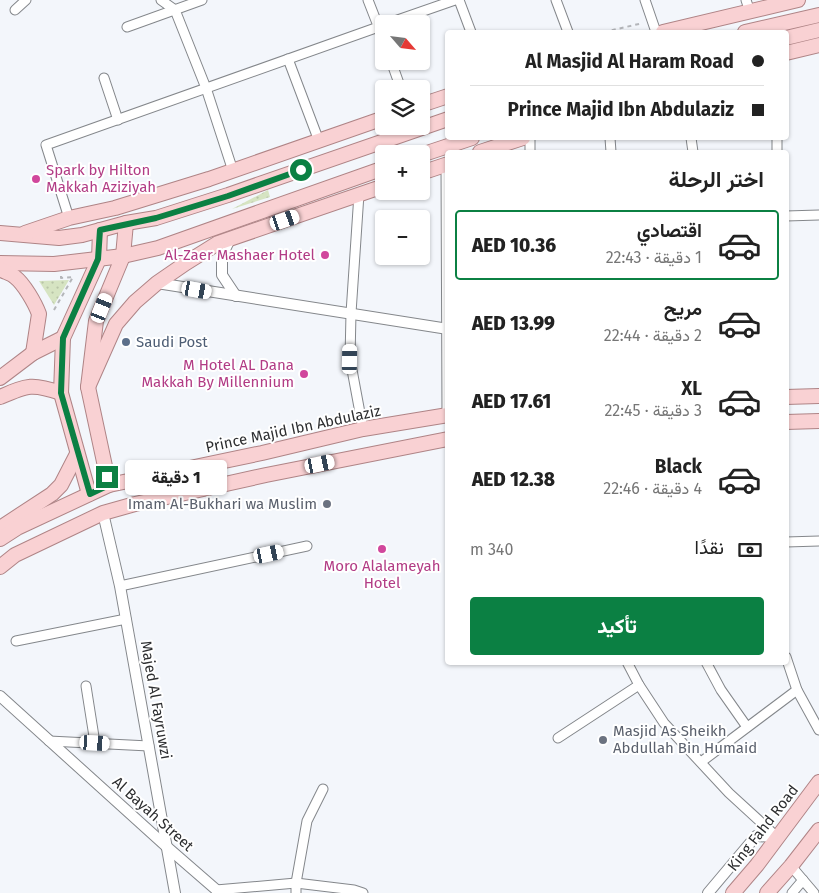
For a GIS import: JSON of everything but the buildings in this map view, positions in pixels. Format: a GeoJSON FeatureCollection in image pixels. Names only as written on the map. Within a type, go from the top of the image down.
{"type":"FeatureCollection","features":[{"type":"Feature","properties":{"kind":"main road"},"geometry":{"type":"LineString","coordinates":[[672,30],[708,22],[748,6],[798,0]]}},
{"type":"Feature","properties":{"kind":"main road"},"geometry":{"type":"LineString","coordinates":[[754,30],[819,15]]}},
{"type":"Feature","properties":{"kind":"main road"},"geometry":{"type":"LineString","coordinates":[[698,30],[708,22]]}},
{"type":"Feature","properties":{"kind":"main road"},"geometry":{"type":"LineString","coordinates":[[789,37],[819,30]]}},
{"type":"Feature","properties":{"kind":"main road"},"geometry":{"type":"LineString","coordinates":[[789,52],[819,45]]}},
{"type":"Feature","properties":{"kind":"main road"},"geometry":{"type":"LineString","coordinates":[[430,102],[445,97]]}},
{"type":"Feature","properties":{"kind":"main road"},"geometry":{"type":"LineString","coordinates":[[0,234],[59,238],[82,235],[126,223],[156,218],[228,196],[445,120]]}},
{"type":"Feature","properties":{"kind":"main road"},"geometry":{"type":"LineString","coordinates":[[21,235],[70,218],[115,208],[375,121]]}},
{"type":"Feature","properties":{"kind":"main road"},"geometry":{"type":"LineString","coordinates":[[430,152],[466,140]]}},
{"type":"Feature","properties":{"kind":"main road"},"geometry":{"type":"LineString","coordinates":[[486,150],[517,140]]}},
{"type":"Feature","properties":{"kind":"main road"},"geometry":{"type":"LineString","coordinates":[[0,263],[62,263],[123,256],[158,248],[375,171]]}},
{"type":"Feature","properties":{"kind":"main road"},"geometry":{"type":"LineString","coordinates":[[88,387],[116,324],[135,302],[157,283],[218,242],[375,189]]}},
{"type":"Feature","properties":{"kind":"main road"},"geometry":{"type":"LineString","coordinates":[[109,485],[88,387],[96,321],[123,256],[126,223]]}},
{"type":"Feature","properties":{"kind":"main road"},"geometry":{"type":"LineString","coordinates":[[90,494],[61,393],[63,338],[98,259],[100,230]]}},
{"type":"Feature","properties":{"kind":"main road"},"geometry":{"type":"LineString","coordinates":[[0,270],[15,276],[37,308],[39,314],[33,353]]}},
{"type":"Feature","properties":{"kind":"main road"},"geometry":{"type":"LineString","coordinates":[[0,378],[33,353],[63,338]]}},
{"type":"Feature","properties":{"kind":"main road"},"geometry":{"type":"LineString","coordinates":[[0,397],[25,386],[44,387],[61,393]]}},
{"type":"Feature","properties":{"kind":"main road"},"geometry":{"type":"LineString","coordinates":[[789,397],[819,396]]}},
{"type":"Feature","properties":{"kind":"main road","name":"Prince Majid Ibn Abdulaziz"},"geometry":{"type":"LineString","coordinates":[[0,538],[17,528],[109,485],[262,453],[364,429],[445,415]]}},
{"type":"Feature","properties":{"kind":"main road"},"geometry":{"type":"LineString","coordinates":[[789,422],[819,421]]}},
{"type":"Feature","properties":{"kind":"main road"},"geometry":{"type":"LineString","coordinates":[[0,567],[15,555],[103,513],[135,504],[445,440]]}},
{"type":"Feature","properties":{"kind":"main road"},"geometry":{"type":"LineString","coordinates":[[262,453],[266,476]]}},
{"type":"Feature","properties":{"kind":"main road"},"geometry":{"type":"LineString","coordinates":[[0,528],[52,494],[61,485],[77,454]]}},
{"type":"Feature","properties":{"kind":"main road","name":"King Fahd Road"},"geometry":{"type":"LineString","coordinates":[[733,893],[757,865],[819,782]]}},
{"type":"Feature","properties":{"kind":"main road"},"geometry":{"type":"LineString","coordinates":[[767,893],[792,866],[819,830]]}},
{"type":"Feature","properties":{"kind":"street"},"geometry":{"type":"LineString","coordinates":[[16,10],[26,0]]}},
{"type":"Feature","properties":{"kind":"street"},"geometry":{"type":"LineString","coordinates":[[161,0],[175,10],[206,88],[233,170]]}},
{"type":"Feature","properties":{"kind":"street"},"geometry":{"type":"LineString","coordinates":[[127,27],[202,0]]}},
{"type":"Feature","properties":{"kind":"street"},"geometry":{"type":"LineString","coordinates":[[368,0],[377,15]]}},
{"type":"Feature","properties":{"kind":"street"},"geometry":{"type":"LineString","coordinates":[[412,15],[455,0]]}},
{"type":"Feature","properties":{"kind":"street"},"geometry":{"type":"LineString","coordinates":[[459,0],[470,30]]}},
{"type":"Feature","properties":{"kind":"street"},"geometry":{"type":"LineString","coordinates":[[556,0],[567,30]]}},
{"type":"Feature","properties":{"kind":"street"},"geometry":{"type":"LineString","coordinates":[[645,0],[655,30]]}},
{"type":"Feature","properties":{"kind":"street"},"geometry":{"type":"LineString","coordinates":[[70,218],[46,145],[375,28]]}},
{"type":"Feature","properties":{"kind":"street"},"geometry":{"type":"LineString","coordinates":[[288,59],[319,141]]}},
{"type":"Feature","properties":{"kind":"street"},"geometry":{"type":"LineString","coordinates":[[104,78],[118,120]]}},
{"type":"Feature","properties":{"kind":"street"},"geometry":{"type":"LineString","coordinates":[[437,167],[445,222]]}},
{"type":"Feature","properties":{"kind":"street"},"geometry":{"type":"LineString","coordinates":[[360,194],[351,313],[350,359],[364,429]]}},
{"type":"Feature","properties":{"kind":"street"},"geometry":{"type":"LineString","coordinates":[[789,216],[819,215]]}},
{"type":"Feature","properties":{"kind":"street"},"geometry":{"type":"LineString","coordinates":[[230,239],[222,256],[222,275],[236,296]]}},
{"type":"Feature","properties":{"kind":"street"},"geometry":{"type":"LineString","coordinates":[[157,283],[445,328]]}},
{"type":"Feature","properties":{"kind":"street","name":"Majed Al Fayruwzi"},"geometry":{"type":"LineString","coordinates":[[103,513],[120,586],[175,893]]}},
{"type":"Feature","properties":{"kind":"street"},"geometry":{"type":"LineString","coordinates":[[789,542],[819,541]]}},
{"type":"Feature","properties":{"kind":"street"},"geometry":{"type":"LineString","coordinates":[[120,586],[307,546]]}},
{"type":"Feature","properties":{"kind":"street"},"geometry":{"type":"LineString","coordinates":[[16,641],[126,619]]}},
{"type":"Feature","properties":{"kind":"street"},"geometry":{"type":"LineString","coordinates":[[629,665],[639,685],[664,723],[729,793],[777,837]]}},
{"type":"Feature","properties":{"kind":"street"},"geometry":{"type":"LineString","coordinates":[[708,665],[720,690],[747,728]]}},
{"type":"Feature","properties":{"kind":"street"},"geometry":{"type":"LineString","coordinates":[[789,665],[797,690],[819,730]]}},
{"type":"Feature","properties":{"kind":"street"},"geometry":{"type":"LineString","coordinates":[[558,738],[639,685]]}},
{"type":"Feature","properties":{"kind":"street"},"geometry":{"type":"LineString","coordinates":[[86,686],[95,743]]}},
{"type":"Feature","properties":{"kind":"street"},"geometry":{"type":"LineString","coordinates":[[701,762],[797,690]]}},
{"type":"Feature","properties":{"kind":"street","name":"Al Bayah Street"},"geometry":{"type":"LineString","coordinates":[[0,696],[218,892]]}},
{"type":"Feature","properties":{"kind":"street"},"geometry":{"type":"LineString","coordinates":[[49,741],[149,746]]}},
{"type":"Feature","properties":{"kind":"street"},"geometry":{"type":"LineString","coordinates":[[296,893],[296,883],[307,821],[323,789]]}},
{"type":"Feature","properties":{"kind":"street"},"geometry":{"type":"LineString","coordinates":[[708,893],[756,836],[777,837]]}},
{"type":"Feature","properties":{"kind":"street"},"geometry":{"type":"LineString","coordinates":[[792,866],[814,893]]}},
{"type":"Feature","properties":{"kind":"street"},"geometry":{"type":"LineString","coordinates":[[792,893],[803,880]]}},
{"type":"Feature","properties":{"kind":"street"},"geometry":{"type":"LineString","coordinates":[[218,892],[296,883],[354,890],[364,893]]}},
{"type":"Feature","properties":{"kind":"path"},"geometry":{"type":"LineString","coordinates":[[617,30],[652,21]]}},
{"type":"Feature","properties":{"kind":"path"},"geometry":{"type":"LineString","coordinates":[[54,310],[74,277],[61,278],[62,263]]}},
{"type":"Feature","properties":{"kind":"green space"},"geometry":{"type":"Polygon","coordinates":[[[268,190],[270,197],[232,209],[268,190]]]}},
{"type":"Feature","properties":{"kind":"green space"},"geometry":{"type":"Polygon","coordinates":[[[69,280],[54,305],[39,281],[69,280]]]}},
{"type":"Feature","properties":{"kind":"place","name":"Spark by Hilton Makkah Aziziyah"},"geometry":{"type":"Point","coordinates":[36,179]}},
{"type":"Feature","properties":{"kind":"place","name":"Al-Zaer Mashaer Hotel"},"geometry":{"type":"Point","coordinates":[325,255]}},
{"type":"Feature","properties":{"kind":"place","name":"Saudi Post"},"geometry":{"type":"Point","coordinates":[126,342]}},
{"type":"Feature","properties":{"kind":"place","name":"M Hotel AL Dana Makkah By Millennium"},"geometry":{"type":"Point","coordinates":[304,374]}},
{"type":"Feature","properties":{"kind":"place","name":"Imam Al-Bukhari wa Muslim"},"geometry":{"type":"Point","coordinates":[327,504]}},
{"type":"Feature","properties":{"kind":"place","name":"Moro Alalameyah Hotel"},"geometry":{"type":"Point","coordinates":[382,549]}},
{"type":"Feature","properties":{"kind":"place","name":"Masjid As Sheikh Abdullah Bin Humaid"},"geometry":{"type":"Point","coordinates":[603,740]}},
{"type":"Feature","properties":{"kind":"route"},"geometry":{"type":"LineString","coordinates":[[107,477],[109,485],[90,494],[61,393],[63,338],[98,259],[100,230],[156,218],[228,196],[301,170]]}}]}
